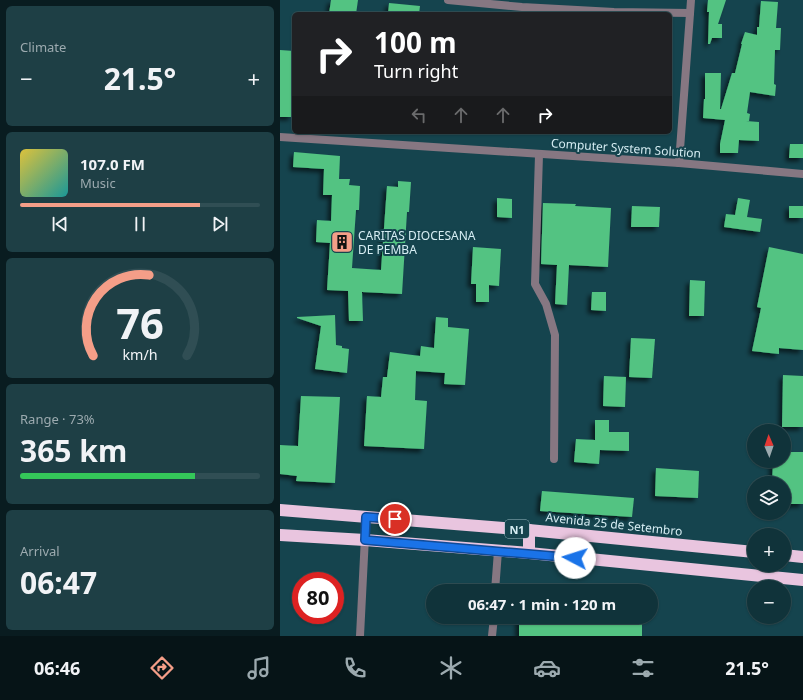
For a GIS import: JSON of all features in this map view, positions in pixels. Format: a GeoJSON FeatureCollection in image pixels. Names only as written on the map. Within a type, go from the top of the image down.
{"type":"FeatureCollection","features":[{"type":"Feature","properties":{"kind":"highway","name":"Avenida 25 de Setembro"},"geometry":{"type":"LineString","coordinates":[[280,510],[529,530],[747,551]]}},
{"type":"Feature","properties":{"kind":"highway"},"geometry":{"type":"LineString","coordinates":[[529,530],[529,553]]}},
{"type":"Feature","properties":{"kind":"highway","name":"N1"},"geometry":{"type":"LineString","coordinates":[[280,534],[529,553],[803,580]]}},
{"type":"Feature","properties":{"kind":"highway"},"geometry":{"type":"LineString","coordinates":[[791,556],[803,557]]}},
{"type":"Feature","properties":{"kind":"street"},"geometry":{"type":"LineString","coordinates":[[448,0],[522,7],[606,12]]}},
{"type":"Feature","properties":{"kind":"street"},"geometry":{"type":"LineString","coordinates":[[679,164],[688,58],[691,0]]}},
{"type":"Feature","properties":{"kind":"street"},"geometry":{"type":"LineString","coordinates":[[672,13],[690,13]]}},
{"type":"Feature","properties":{"kind":"street","name":"Computer System Solution"},"geometry":{"type":"LineString","coordinates":[[280,137],[679,164],[803,174]]}},
{"type":"Feature","properties":{"kind":"street"},"geometry":{"type":"LineString","coordinates":[[539,155],[535,284],[546,304],[555,335],[554,459]]}},
{"type":"Feature","properties":{"kind":"street"},"geometry":{"type":"LineString","coordinates":[[360,636],[366,517]]}},
{"type":"Feature","properties":{"kind":"street"},"geometry":{"type":"LineString","coordinates":[[496,584],[498,551]]}},
{"type":"Feature","properties":{"kind":"street"},"geometry":{"type":"LineString","coordinates":[[492,636],[493,624]]}},
{"type":"Feature","properties":{"kind":"building"},"geometry":{"type":"Polygon","coordinates":[[[331,0],[358,0],[356,12],[329,12],[331,0]]]}},
{"type":"Feature","properties":{"kind":"building"},"geometry":{"type":"Polygon","coordinates":[[[708,0],[726,0],[718,24],[722,24],[722,38],[712,38],[710,44],[708,44],[708,0]]]}},
{"type":"Feature","properties":{"kind":"building"},"geometry":{"type":"Polygon","coordinates":[[[761,1],[778,2],[776,28],[781,28],[780,50],[775,50],[775,96],[750,92],[747,113],[750,114],[749,121],[746,121],[759,122],[759,141],[739,140],[738,153],[720,153],[720,144],[725,120],[703,118],[705,73],[721,73],[721,109],[732,73],[735,73],[745,32],[757,35],[761,1]]]}},
{"type":"Feature","properties":{"kind":"building"},"geometry":{"type":"Polygon","coordinates":[[[389,3],[420,6],[419,12],[388,12],[389,3]]]}},
{"type":"Feature","properties":{"kind":"building"},"geometry":{"type":"Polygon","coordinates":[[[280,50],[292,51],[292,117],[280,117],[280,50]]]}},
{"type":"Feature","properties":{"kind":"building"},"geometry":{"type":"Polygon","coordinates":[[[790,144],[803,144],[803,158],[789,158],[790,144]]]}},
{"type":"Feature","properties":{"kind":"building"},"geometry":{"type":"Polygon","coordinates":[[[294,152],[340,156],[339,179],[350,179],[349,185],[360,186],[359,210],[356,210],[352,268],[381,270],[387,186],[398,187],[398,181],[411,182],[409,212],[407,212],[402,294],[362,292],[363,321],[349,321],[348,291],[327,290],[330,243],[316,242],[317,220],[331,221],[332,195],[323,195],[324,169],[293,167],[294,152]]]}},
{"type":"Feature","properties":{"kind":"building"},"geometry":{"type":"Polygon","coordinates":[[[497,198],[512,199],[512,218],[497,217],[497,198]]]}},
{"type":"Feature","properties":{"kind":"building"},"geometry":{"type":"Polygon","coordinates":[[[738,198],[750,200],[747,217],[762,219],[760,232],[724,227],[726,214],[735,215],[738,198]]]}},
{"type":"Feature","properties":{"kind":"building"},"geometry":{"type":"Polygon","coordinates":[[[543,203],[576,204],[575,206],[611,208],[608,267],[569,265],[567,305],[555,304],[557,265],[541,264],[543,203]]]}},
{"type":"Feature","properties":{"kind":"building"},"geometry":{"type":"Polygon","coordinates":[[[632,206],[660,207],[659,227],[631,227],[632,206]]]}},
{"type":"Feature","properties":{"kind":"building"},"geometry":{"type":"Polygon","coordinates":[[[789,206],[803,206],[803,218],[789,218],[789,206]]]}},
{"type":"Feature","properties":{"kind":"building"},"geometry":{"type":"Polygon","coordinates":[[[473,247],[501,249],[499,286],[489,285],[489,302],[476,302],[476,284],[471,284],[473,247]]]}},
{"type":"Feature","properties":{"kind":"building"},"geometry":{"type":"Polygon","coordinates":[[[769,247],[803,254],[803,350],[779,348],[779,354],[752,351],[761,308],[757,307],[769,247]]]}},
{"type":"Feature","properties":{"kind":"building"},"geometry":{"type":"Polygon","coordinates":[[[690,280],[705,281],[704,316],[689,316],[690,280]]]}},
{"type":"Feature","properties":{"kind":"building"},"geometry":{"type":"Polygon","coordinates":[[[592,292],[606,292],[606,311],[591,310],[592,292]]]}},
{"type":"Feature","properties":{"kind":"building"},"geometry":{"type":"Polygon","coordinates":[[[335,315],[336,345],[349,349],[347,373],[315,369],[321,326],[297,318],[335,315]]]}},
{"type":"Feature","properties":{"kind":"building"},"geometry":{"type":"Polygon","coordinates":[[[436,317],[448,318],[448,327],[469,329],[465,385],[444,384],[445,373],[416,371],[415,400],[427,401],[424,449],[364,446],[367,396],[381,397],[383,377],[387,377],[390,352],[420,356],[421,346],[434,348],[436,317]]]}},
{"type":"Feature","properties":{"kind":"building"},"geometry":{"type":"Polygon","coordinates":[[[631,338],[655,339],[652,378],[629,377],[631,338]]]}},
{"type":"Feature","properties":{"kind":"building"},"geometry":{"type":"Polygon","coordinates":[[[783,375],[803,376],[803,427],[791,427],[791,424],[782,424],[783,375]]]}},
{"type":"Feature","properties":{"kind":"building"},"geometry":{"type":"Polygon","coordinates":[[[604,376],[626,377],[625,407],[603,406],[604,376]]]}},
{"type":"Feature","properties":{"kind":"building"},"geometry":{"type":"Polygon","coordinates":[[[301,396],[340,397],[335,483],[296,481],[297,476],[280,474],[280,445],[298,446],[301,396]]]}},
{"type":"Feature","properties":{"kind":"building"},"geometry":{"type":"Polygon","coordinates":[[[595,420],[609,420],[609,432],[629,432],[629,451],[600,450],[599,464],[574,462],[576,439],[595,440],[595,420]]]}},
{"type":"Feature","properties":{"kind":"building"},"geometry":{"type":"Polygon","coordinates":[[[791,452],[803,452],[803,504],[791,504],[791,476],[772,476],[773,468],[791,468],[791,452]]]}},
{"type":"Feature","properties":{"kind":"building"},"geometry":{"type":"Polygon","coordinates":[[[656,468],[699,471],[698,498],[655,496],[656,468]]]}},
{"type":"Feature","properties":{"kind":"building"},"geometry":{"type":"Polygon","coordinates":[[[542,491],[634,498],[632,517],[540,511],[542,491]]]}},
{"type":"Feature","properties":{"kind":"building"},"geometry":{"type":"Polygon","coordinates":[[[519,624],[642,624],[642,636],[519,636],[519,624]]]}},
{"type":"Feature","properties":{"kind":"place","name":"CARITAS DIOCESANA DE PEMBA"},"geometry":{"type":"Point","coordinates":[342,242]}},
{"type":"Feature","properties":{"kind":"route"},"geometry":{"type":"LineString","coordinates":[[395,519],[366,517],[365,540],[575,558]]}}]}
